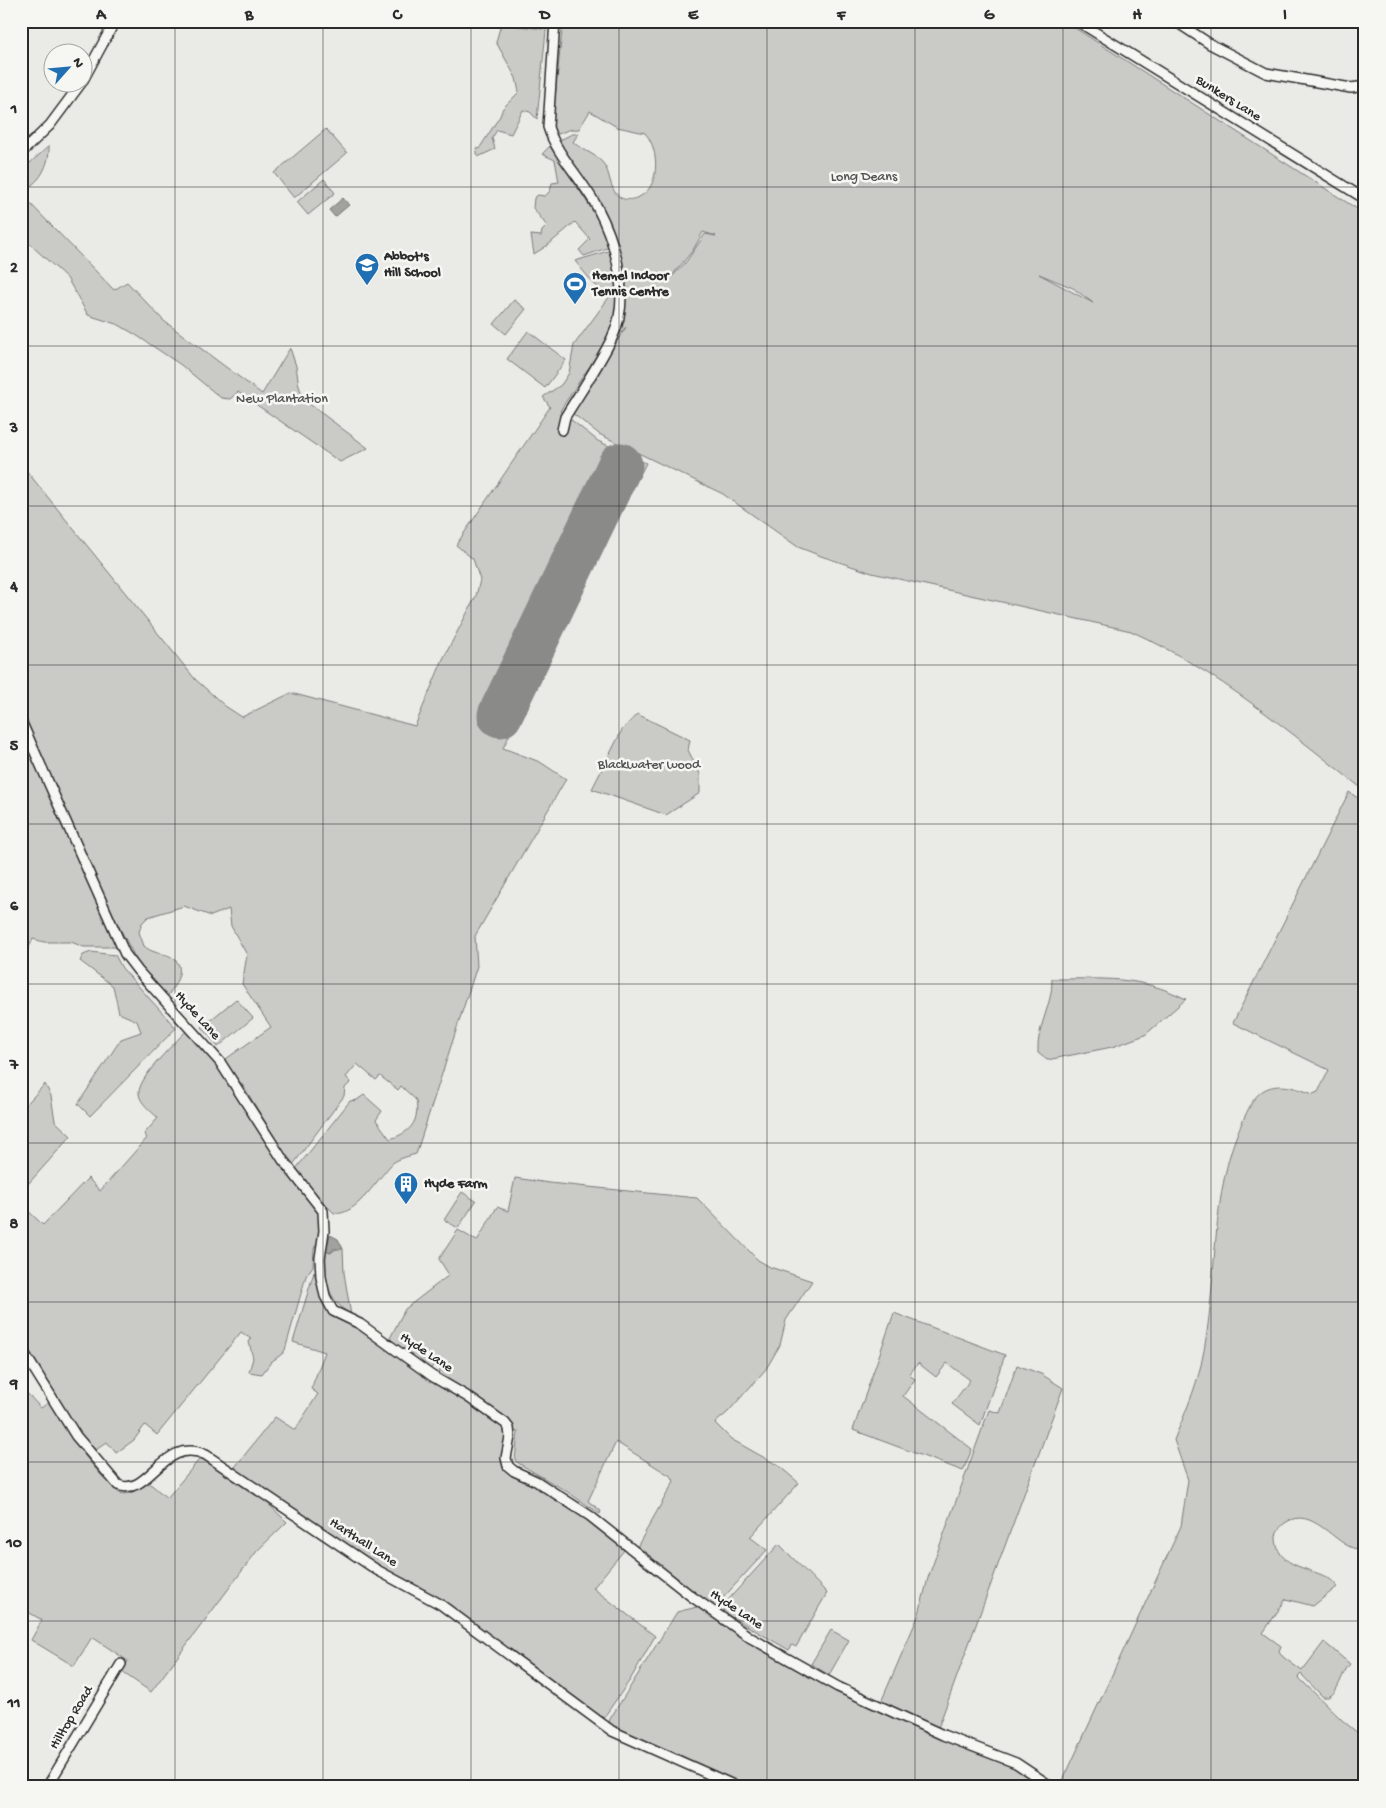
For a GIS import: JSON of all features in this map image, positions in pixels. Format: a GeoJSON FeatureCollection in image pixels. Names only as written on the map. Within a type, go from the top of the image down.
{"type":"FeatureCollection","features":[{"type":"Feature","properties":{"kind":"street"},"geometry":{"type":"LineString","coordinates":[[92,64],[115,21]]}},
{"type":"Feature","properties":{"kind":"street"},"geometry":{"type":"LineString","coordinates":[[555,21],[548,127],[555,143],[597,207],[614,247],[622,294],[613,337],[566,417],[562,430]]}},
{"type":"Feature","properties":{"kind":"street","name":"Bunkers Lane"},"geometry":{"type":"LineString","coordinates":[[1077,21],[1365,200]]}},
{"type":"Feature","properties":{"kind":"street"},"geometry":{"type":"LineString","coordinates":[[1175,21],[1210,44],[1266,73],[1351,88],[1365,86]]}},
{"type":"Feature","properties":{"kind":"street"},"geometry":{"type":"LineString","coordinates":[[21,154],[50,125],[75,92]]}},
{"type":"Feature","properties":{"kind":"street","name":"Hyde Lane"},"geometry":{"type":"LineString","coordinates":[[21,721],[125,954],[143,977],[220,1062],[283,1160],[323,1212],[324,1231],[321,1250],[321,1277],[325,1296],[333,1310],[360,1324],[432,1376],[468,1396],[505,1423],[509,1428],[510,1437],[506,1458],[508,1466],[514,1471],[536,1481],[590,1516],[691,1596],[751,1638],[838,1687],[943,1735],[1016,1763],[1052,1787]]}},
{"type":"Feature","properties":{"kind":"street","name":"Harthall Lane"},"geometry":{"type":"LineString","coordinates":[[21,1348],[76,1436],[118,1485],[127,1487],[136,1484],[172,1456],[185,1450],[196,1450],[377,1570],[440,1604],[612,1731],[738,1787]]}},
{"type":"Feature","properties":{"kind":"street","name":"Hilltop Road"},"geometry":{"type":"LineString","coordinates":[[47,1787],[121,1664]]}},
{"type":"Feature","properties":{"kind":"green space"},"geometry":{"type":"Polygon","coordinates":[[[544,21],[547,21],[537,119],[530,112],[523,110],[511,134],[497,130],[492,138],[495,149],[478,157],[476,148],[479,149],[503,108],[519,92],[516,78],[496,42],[501,24],[543,29],[544,21]]]}},
{"type":"Feature","properties":{"kind":"green space","name":"Long Deans"},"geometry":{"type":"Polygon","coordinates":[[[563,21],[1064,21],[1365,214],[1365,791],[1281,725],[1223,684],[1163,647],[1131,631],[872,573],[821,556],[798,547],[723,494],[599,434],[572,413],[626,327],[617,337],[614,334],[624,296],[591,188],[558,141],[572,134],[578,134],[573,142],[600,160],[608,172],[615,192],[624,199],[636,198],[644,194],[654,179],[656,169],[653,149],[645,133],[617,127],[590,111],[579,129],[568,130],[551,137],[563,21]],[[703,232],[693,250],[667,282],[686,262],[705,234],[716,236],[703,232]],[[1039,274],[1093,303],[1073,288],[1039,274]]]}},
{"type":"Feature","properties":{"kind":"green space"},"geometry":{"type":"Polygon","coordinates":[[[326,129],[347,153],[294,198],[274,173],[326,129]]]}},
{"type":"Feature","properties":{"kind":"green space"},"geometry":{"type":"Polygon","coordinates":[[[49,146],[48,160],[42,173],[33,184],[21,190],[21,171],[49,146]]]}},
{"type":"Feature","properties":{"kind":"green space"},"geometry":{"type":"Polygon","coordinates":[[[550,146],[593,211],[609,241],[607,248],[584,256],[579,250],[590,239],[575,222],[548,245],[534,254],[531,235],[541,236],[542,231],[547,226],[533,208],[534,198],[538,195],[545,196],[550,191],[552,183],[559,182],[555,160],[542,154],[550,146]]]}},
{"type":"Feature","properties":{"kind":"green space"},"geometry":{"type":"Polygon","coordinates":[[[324,179],[335,193],[308,215],[297,202],[324,179]]]}},
{"type":"Feature","properties":{"kind":"green space","name":"New Plantation"},"geometry":{"type":"Polygon","coordinates":[[[21,194],[114,290],[127,282],[164,321],[262,394],[290,348],[304,400],[368,448],[340,462],[238,392],[230,399],[221,398],[181,365],[136,335],[119,325],[88,315],[67,278],[21,236],[21,194]]]}},
{"type":"Feature","properties":{"kind":"green space"},"geometry":{"type":"Polygon","coordinates":[[[608,251],[611,252],[618,283],[618,301],[614,318],[600,350],[560,411],[598,441],[646,463],[503,748],[540,762],[566,779],[475,936],[477,966],[416,1154],[394,1162],[367,1194],[351,1209],[342,1213],[334,1213],[306,1185],[295,1170],[350,1101],[357,1100],[364,1095],[382,1111],[376,1120],[390,1139],[403,1134],[412,1126],[416,1115],[416,1100],[401,1086],[398,1090],[380,1076],[376,1080],[357,1064],[346,1077],[351,1082],[345,1088],[344,1096],[292,1166],[244,1087],[223,1061],[271,1027],[242,984],[247,955],[231,926],[229,909],[211,916],[184,906],[148,917],[142,923],[139,932],[144,946],[152,951],[167,955],[178,963],[179,975],[177,981],[166,998],[138,963],[115,919],[21,713],[21,464],[195,679],[225,706],[242,717],[291,693],[415,726],[443,659],[476,596],[480,580],[473,559],[456,545],[550,407],[543,397],[561,385],[569,373],[574,345],[610,296],[594,284],[575,261],[608,251]]]}},
{"type":"Feature","properties":{"kind":"green space"},"geometry":{"type":"Polygon","coordinates":[[[514,300],[526,309],[506,334],[494,324],[514,300]]]}},
{"type":"Feature","properties":{"kind":"green space"},"geometry":{"type":"Polygon","coordinates":[[[528,331],[566,360],[545,388],[507,359],[528,331]]]}},
{"type":"Feature","properties":{"kind":"green space","name":"Blackwater wood"},"geometry":{"type":"Polygon","coordinates":[[[637,714],[690,740],[688,750],[700,774],[700,793],[666,815],[592,789],[622,730],[637,714]]]}},
{"type":"Feature","properties":{"kind":"green space"},"geometry":{"type":"Polygon","coordinates":[[[21,731],[117,945],[116,947],[84,947],[71,942],[44,942],[33,939],[21,964],[21,731]]]}},
{"type":"Feature","properties":{"kind":"green space"},"geometry":{"type":"Polygon","coordinates":[[[1349,792],[1365,803],[1365,1542],[1357,1549],[1340,1541],[1314,1522],[1305,1519],[1295,1519],[1285,1523],[1277,1532],[1278,1550],[1293,1564],[1332,1580],[1337,1587],[1313,1606],[1286,1599],[1263,1633],[1281,1646],[1279,1651],[1283,1657],[1302,1671],[1324,1642],[1350,1664],[1335,1691],[1328,1697],[1323,1697],[1301,1674],[1298,1677],[1342,1720],[1365,1739],[1365,1787],[1092,1787],[1084,1780],[1079,1787],[1060,1787],[1181,1526],[1188,1480],[1174,1440],[1201,1365],[1211,1302],[1219,1207],[1233,1145],[1249,1108],[1262,1091],[1272,1087],[1284,1086],[1313,1094],[1318,1092],[1329,1070],[1233,1023],[1349,792]]]}},
{"type":"Feature","properties":{"kind":"green space"},"geometry":{"type":"Polygon","coordinates":[[[91,952],[115,955],[122,968],[176,1028],[90,1116],[78,1104],[121,1039],[141,1032],[137,1021],[119,1013],[113,986],[80,961],[83,955],[91,952]]]}},
{"type":"Feature","properties":{"kind":"green space"},"geometry":{"type":"Polygon","coordinates":[[[1052,979],[1105,979],[1136,982],[1169,991],[1186,999],[1145,1035],[1112,1047],[1047,1060],[1038,1053],[1038,1043],[1052,989],[1052,979]]]}},
{"type":"Feature","properties":{"kind":"green space"},"geometry":{"type":"Polygon","coordinates":[[[236,999],[253,1018],[218,1047],[202,1027],[236,999]]]}},
{"type":"Feature","properties":{"kind":"green space"},"geometry":{"type":"Polygon","coordinates":[[[187,1030],[218,1064],[319,1209],[323,1229],[314,1249],[313,1266],[306,1276],[285,1350],[271,1362],[262,1374],[249,1372],[253,1358],[249,1342],[251,1339],[241,1332],[157,1435],[145,1425],[134,1440],[116,1453],[107,1442],[96,1450],[84,1440],[21,1337],[21,1204],[43,1225],[88,1178],[100,1191],[147,1138],[144,1134],[158,1118],[141,1101],[140,1087],[150,1070],[187,1030]]]}},
{"type":"Feature","properties":{"kind":"green space"},"geometry":{"type":"Polygon","coordinates":[[[45,1084],[51,1096],[55,1121],[71,1136],[21,1192],[21,1110],[45,1084]]]}},
{"type":"Feature","properties":{"kind":"green space"},"geometry":{"type":"Polygon","coordinates":[[[515,1178],[697,1198],[758,1260],[770,1267],[812,1281],[786,1320],[780,1345],[766,1369],[728,1412],[715,1423],[731,1439],[779,1466],[799,1483],[750,1537],[767,1550],[723,1598],[711,1605],[637,1547],[674,1481],[672,1477],[616,1442],[588,1501],[601,1511],[600,1514],[566,1491],[518,1463],[515,1460],[518,1432],[511,1431],[463,1389],[439,1374],[442,1363],[438,1361],[429,1370],[389,1340],[405,1309],[449,1275],[439,1259],[458,1230],[477,1241],[497,1207],[508,1211],[515,1178]]]}},
{"type":"Feature","properties":{"kind":"green space"},"geometry":{"type":"Polygon","coordinates":[[[462,1192],[476,1201],[458,1228],[444,1220],[462,1192]]]}},
{"type":"Feature","properties":{"kind":"green space"},"geometry":{"type":"Polygon","coordinates":[[[338,1248],[343,1249],[344,1273],[351,1315],[336,1301],[328,1287],[326,1251],[330,1253],[338,1248]]]}},
{"type":"Feature","properties":{"kind":"green space"},"geometry":{"type":"Polygon","coordinates":[[[314,1272],[322,1300],[332,1314],[360,1327],[495,1420],[506,1430],[507,1442],[502,1459],[503,1466],[515,1475],[584,1514],[625,1549],[593,1588],[655,1636],[630,1680],[602,1720],[441,1600],[361,1556],[236,1470],[235,1467],[275,1417],[295,1430],[318,1394],[311,1389],[325,1352],[293,1342],[314,1272]]]}},
{"type":"Feature","properties":{"kind":"green space"},"geometry":{"type":"Polygon","coordinates":[[[894,1313],[1005,1355],[980,1425],[952,1404],[970,1380],[947,1363],[936,1377],[918,1363],[909,1375],[915,1379],[903,1396],[972,1449],[963,1471],[853,1430],[894,1313]]]}},
{"type":"Feature","properties":{"kind":"green space"},"geometry":{"type":"Polygon","coordinates":[[[1017,1365],[1041,1374],[1063,1388],[938,1728],[881,1702],[919,1614],[928,1578],[989,1410],[1000,1413],[1017,1365]]]}},
{"type":"Feature","properties":{"kind":"green space"},"geometry":{"type":"Polygon","coordinates":[[[21,1387],[41,1408],[52,1400],[65,1425],[89,1462],[119,1493],[131,1493],[147,1481],[167,1498],[203,1455],[261,1497],[287,1522],[257,1551],[151,1692],[122,1672],[128,1661],[92,1637],[74,1666],[31,1640],[42,1620],[21,1608],[21,1387]]]}},
{"type":"Feature","properties":{"kind":"green space"},"geometry":{"type":"Polygon","coordinates":[[[779,1544],[827,1593],[796,1647],[792,1645],[789,1650],[723,1612],[727,1601],[779,1544]]]}},
{"type":"Feature","properties":{"kind":"green space"},"geometry":{"type":"Polygon","coordinates":[[[701,1606],[730,1628],[963,1748],[1016,1768],[1049,1787],[742,1787],[608,1726],[610,1719],[677,1612],[701,1606]]]}},
{"type":"Feature","properties":{"kind":"green space"},"geometry":{"type":"Polygon","coordinates":[[[831,1630],[849,1640],[829,1675],[811,1664],[831,1630]]]}},
{"type":"Feature","properties":{"kind":"shaded area"},"geometry":{"type":"Polygon","coordinates":[[[343,198],[349,205],[335,217],[329,210],[343,198]]]}},
{"type":"Feature","properties":{"kind":"shaded area"},"geometry":{"type":"Polygon","coordinates":[[[330,1235],[338,1239],[343,1249],[333,1249],[331,1253],[326,1251],[330,1235]]]}},
{"type":"Feature","properties":{"kind":"runway"},"geometry":{"type":"LineString","coordinates":[[500,715],[620,465]]}},
{"type":"Feature","properties":{"kind":"place","name":"Abbot's Hill School"},"geometry":{"type":"Point","coordinates":[367,286]}},
{"type":"Feature","properties":{"kind":"place","name":"Hemel Indoor Tennis Centre"},"geometry":{"type":"Point","coordinates":[575,305]}},
{"type":"Feature","properties":{"kind":"place","name":"Hyde Farm"},"geometry":{"type":"Point","coordinates":[406,1205]}}]}
